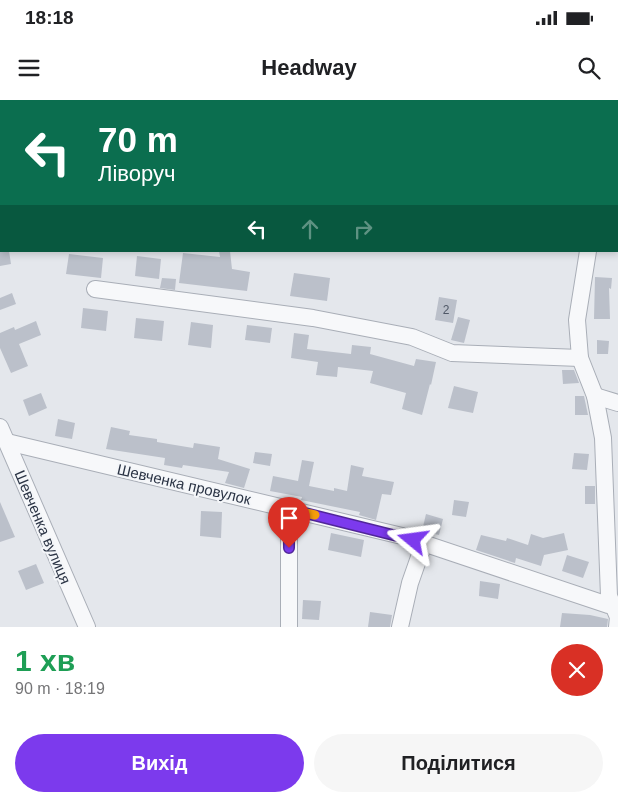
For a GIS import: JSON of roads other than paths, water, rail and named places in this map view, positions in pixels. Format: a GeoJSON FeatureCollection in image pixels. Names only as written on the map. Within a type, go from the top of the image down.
{"type":"FeatureCollection","features":[{"type":"Feature","properties":{"kind":"street"},"geometry":{"type":"LineString","coordinates":[[588,252],[577,320],[580,358],[595,396],[603,438],[609,596],[616,607],[617,627]]}},
{"type":"Feature","properties":{"kind":"street"},"geometry":{"type":"LineString","coordinates":[[95,289],[313,318],[412,337],[452,353],[580,358]]}},
{"type":"Feature","properties":{"kind":"street"},"geometry":{"type":"LineString","coordinates":[[595,396],[618,403]]}},
{"type":"Feature","properties":{"kind":"street","name":"Шевченка вулиця"},"geometry":{"type":"LineString","coordinates":[[0,427],[87,627]]}},
{"type":"Feature","properties":{"kind":"street","name":"Шевченка провулок"},"geometry":{"type":"LineString","coordinates":[[7,442],[402,536],[616,607]]}},
{"type":"Feature","properties":{"kind":"street"},"geometry":{"type":"LineString","coordinates":[[289,509],[289,627]]}},
{"type":"Feature","properties":{"kind":"street"},"geometry":{"type":"LineString","coordinates":[[400,627],[410,583],[424,544]]}}]}
